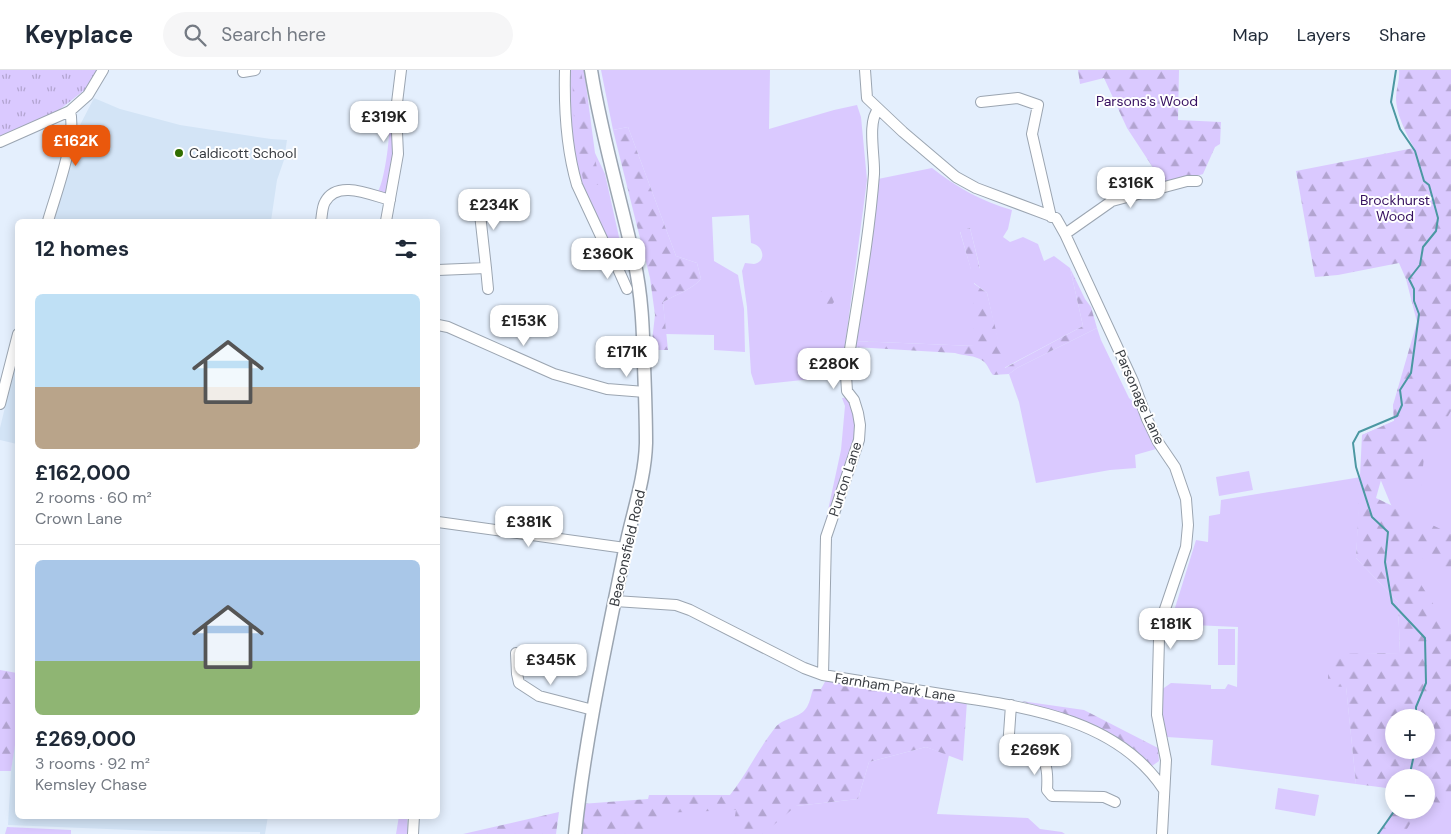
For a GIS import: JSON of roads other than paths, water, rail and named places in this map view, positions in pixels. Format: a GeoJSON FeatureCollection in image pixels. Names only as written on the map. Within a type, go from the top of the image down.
{"type":"FeatureCollection","features":[{"type":"Feature","properties":{"kind":"main road","name":"Beaconsfield Road"},"geometry":{"type":"LineString","coordinates":[[575,834],[580,783],[593,710],[625,548],[642,479],[646,444],[640,293],[634,260],[596,104],[591,70]]}},
{"type":"Feature","properties":{"kind":"street"},"geometry":{"type":"LineString","coordinates":[[0,142],[70,111],[88,95],[103,70]]}},
{"type":"Feature","properties":{"kind":"street"},"geometry":{"type":"LineString","coordinates":[[243,72],[255,70]]}},
{"type":"Feature","properties":{"kind":"street"},"geometry":{"type":"LineString","coordinates":[[386,219],[398,154],[396,111],[401,70]]}},
{"type":"Feature","properties":{"kind":"street"},"geometry":{"type":"LineString","coordinates":[[565,70],[564,110],[573,173],[606,249],[627,289]]}},
{"type":"Feature","properties":{"kind":"street","name":"Parsonage Lane"},"geometry":{"type":"LineString","coordinates":[[865,70],[868,98],[878,110],[956,177],[976,188],[1056,218],[1133,381],[1147,419],[1158,442],[1175,467],[1186,499],[1188,525],[1186,547],[1165,609],[1159,639],[1157,715],[1166,760],[1162,834]]}},
{"type":"Feature","properties":{"kind":"street"},"geometry":{"type":"LineString","coordinates":[[981,102],[1018,98],[1038,104],[1032,134],[1051,217]]}},
{"type":"Feature","properties":{"kind":"street","name":"Purton Lane"},"geometry":{"type":"LineString","coordinates":[[823,675],[826,537],[860,433],[858,413],[854,400],[847,391],[846,375],[872,204],[875,167],[873,122],[875,113],[878,110]]}},
{"type":"Feature","properties":{"kind":"street"},"geometry":{"type":"LineString","coordinates":[[49,219],[67,152],[73,121],[70,111]]}},
{"type":"Feature","properties":{"kind":"street"},"geometry":{"type":"LineString","coordinates":[[1065,234],[1106,208],[1112,201],[1187,181],[1197,181]]}},
{"type":"Feature","properties":{"kind":"street"},"geometry":{"type":"LineString","coordinates":[[321,219],[324,202],[335,191],[346,190],[390,200]]}},
{"type":"Feature","properties":{"kind":"street"},"geometry":{"type":"LineString","coordinates":[[478,196],[488,289]]}},
{"type":"Feature","properties":{"kind":"street"},"geometry":{"type":"LineString","coordinates":[[614,262],[634,260]]}},
{"type":"Feature","properties":{"kind":"street"},"geometry":{"type":"LineString","coordinates":[[440,270],[486,268]]}},
{"type":"Feature","properties":{"kind":"street"},"geometry":{"type":"LineString","coordinates":[[440,325],[448,327],[554,374],[607,389],[645,392]]}},
{"type":"Feature","properties":{"kind":"street"},"geometry":{"type":"LineString","coordinates":[[0,404],[15,346]]}},
{"type":"Feature","properties":{"kind":"street"},"geometry":{"type":"LineString","coordinates":[[440,522],[625,548]]}},
{"type":"Feature","properties":{"kind":"street","name":"Farnham Park Lane"},"geometry":{"type":"LineString","coordinates":[[615,601],[676,605],[690,610],[804,668],[823,675],[1011,705],[1056,716],[1086,728],[1125,748],[1155,776],[1164,790]]}},
{"type":"Feature","properties":{"kind":"street"},"geometry":{"type":"LineString","coordinates":[[516,653],[519,683],[539,696],[593,710]]}},
{"type":"Feature","properties":{"kind":"street"},"geometry":{"type":"LineString","coordinates":[[1011,705],[1008,748],[1014,753],[1036,756],[1046,764],[1048,775],[1047,790],[1052,796],[1107,794],[1114,802]]}},
{"type":"Feature","properties":{"kind":"street"},"geometry":{"type":"LineString","coordinates":[[414,819],[414,834]]}},
{"type":"Feature","properties":{"kind":"waterway"},"geometry":{"type":"LineString","coordinates":[[1396,70],[1391,102],[1400,129],[1415,151],[1424,181],[1429,185],[1438,218],[1436,231],[1423,247],[1420,265],[1409,279],[1414,289],[1414,301],[1419,314],[1411,373],[1400,390],[1402,405],[1397,416],[1359,432],[1353,443],[1356,467],[1372,517],[1388,532],[1385,562],[1392,603],[1425,638],[1426,683],[1416,709]]}},
{"type":"Feature","properties":{"kind":"waterway"},"geometry":{"type":"LineString","coordinates":[[1411,769],[1413,759]]}},
{"type":"Feature","properties":{"kind":"waterway"},"geometry":{"type":"LineString","coordinates":[[1378,834],[1389,819]]}},
{"type":"Feature","properties":{"kind":"place","name":"Caldicott School"},"geometry":{"type":"Point","coordinates":[179,153]}},
{"type":"Feature","properties":{"kind":"park label","name":"Parsons's Wood"},"geometry":{"type":"Point","coordinates":[1147,101]}},
{"type":"Feature","properties":{"kind":"park label","name":"Brockhurst Wood"},"geometry":{"type":"Point","coordinates":[1395,208]}}]}
